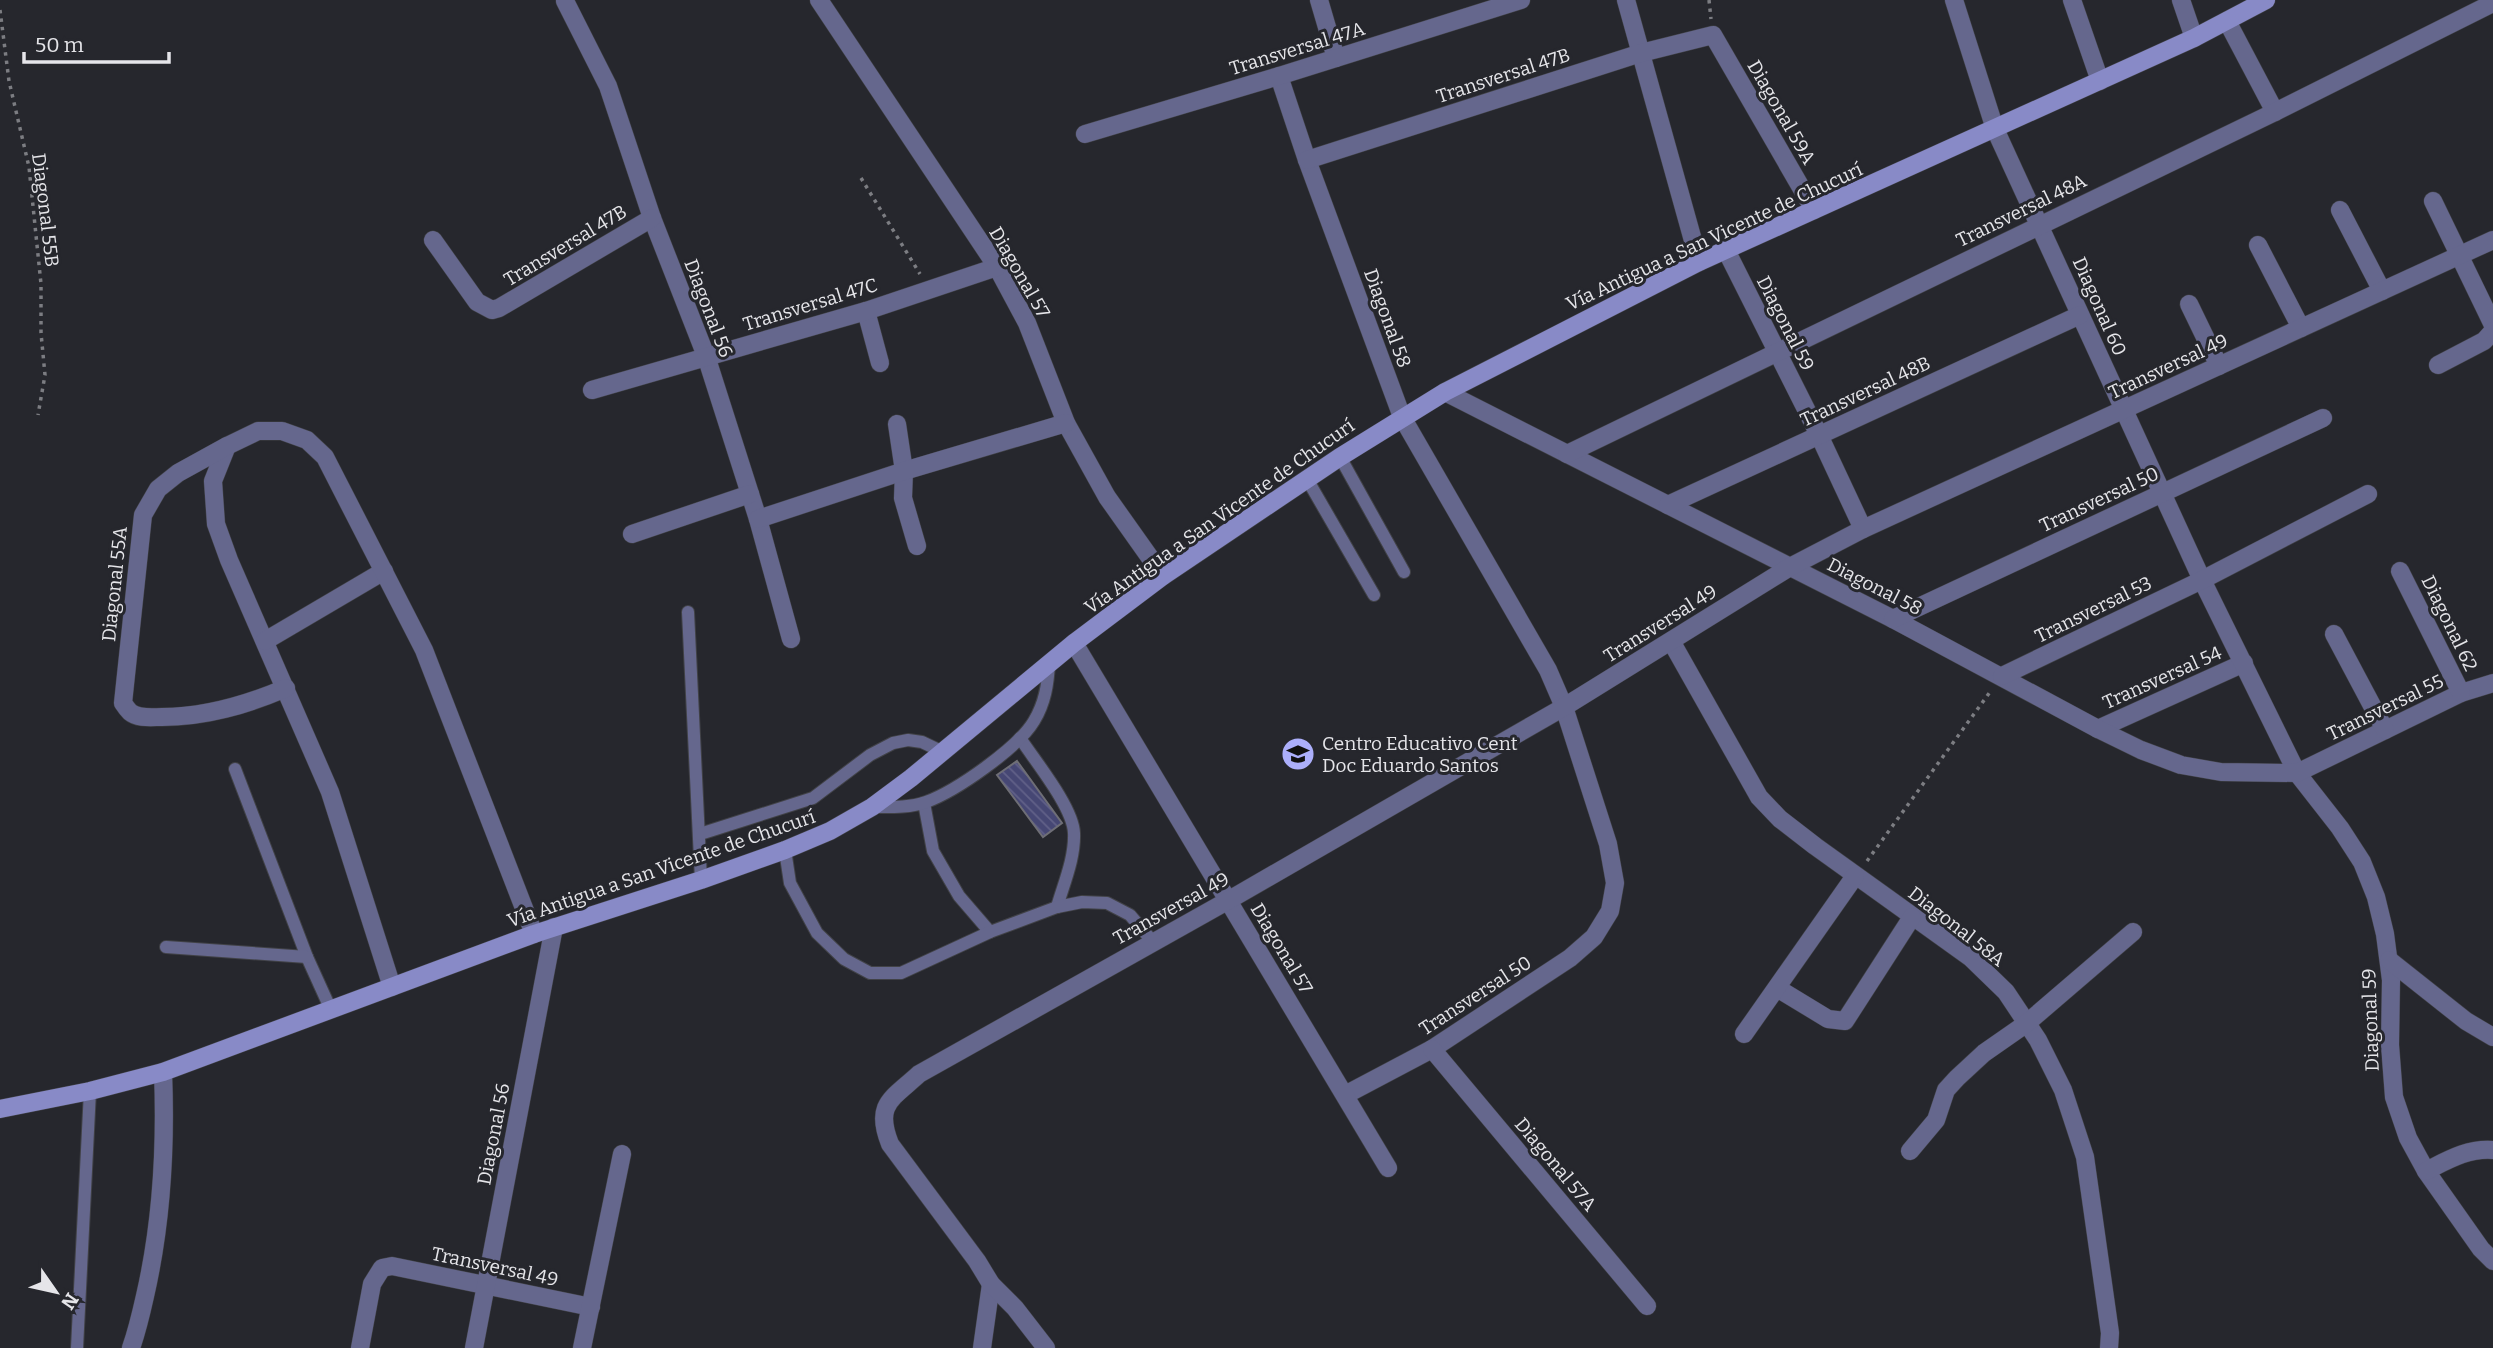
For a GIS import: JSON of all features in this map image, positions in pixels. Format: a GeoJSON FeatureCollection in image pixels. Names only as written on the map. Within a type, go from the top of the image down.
{"type":"FeatureCollection","features":[{"type":"Feature","properties":{"kind":"main road","name":"Vía Antigua a San Vicente de Chucurí"},"geometry":{"type":"LineString","coordinates":[[0,1109],[90,1091],[163,1072],[534,934],[701,880],[831,831],[872,807],[943,752],[1073,643],[1163,576],[1340,457],[1445,392],[1699,262],[2194,38],[2266,0]]}},
{"type":"Feature","properties":{"kind":"street","name":"Diagonal 57"},"geometry":{"type":"LineString","coordinates":[[819,0],[997,267],[1027,323],[1066,423],[1107,497],[1163,576]]}},
{"type":"Feature","properties":{"kind":"street"},"geometry":{"type":"LineString","coordinates":[[1320,0],[1336,58]]}},
{"type":"Feature","properties":{"kind":"street","name":"Transversal 47A"},"geometry":{"type":"LineString","coordinates":[[1085,134],[1521,0]]}},
{"type":"Feature","properties":{"kind":"street"},"geometry":{"type":"LineString","coordinates":[[1626,0],[1699,262]]}},
{"type":"Feature","properties":{"kind":"street","name":"Diagonal 60"},"geometry":{"type":"LineString","coordinates":[[1954,0],[1995,129],[2203,580],[2297,773]]}},
{"type":"Feature","properties":{"kind":"street"},"geometry":{"type":"LineString","coordinates":[[2072,0],[2100,81]]}},
{"type":"Feature","properties":{"kind":"street"},"geometry":{"type":"LineString","coordinates":[[2181,0],[2194,38]]}},
{"type":"Feature","properties":{"kind":"street","name":"Diagonal 56"},"geometry":{"type":"LineString","coordinates":[[565,1],[608,86],[652,218],[706,356],[758,519],[791,639]]}},
{"type":"Feature","properties":{"kind":"street","name":"Transversal 48A"},"geometry":{"type":"LineString","coordinates":[[1567,454],[2275,112],[2493,3]]}},
{"type":"Feature","properties":{"kind":"street"},"geometry":{"type":"LineString","coordinates":[[2227,21],[2275,112]]}},
{"type":"Feature","properties":{"kind":"street","name":"Transversal 47B"},"geometry":{"type":"LineString","coordinates":[[1307,160],[1641,53],[1713,35]]}},
{"type":"Feature","properties":{"kind":"street","name":"Diagonal 59A"},"geometry":{"type":"LineString","coordinates":[[1713,35],[1814,210]]}},
{"type":"Feature","properties":{"kind":"street","name":"Diagonal 58"},"geometry":{"type":"LineString","coordinates":[[1279,76],[1307,160],[1402,417],[1548,670],[1564,707],[1608,844],[1615,883],[1610,911]]}},
{"type":"Feature","properties":{"kind":"street"},"geometry":{"type":"LineString","coordinates":[[2433,201],[2493,325]]}},
{"type":"Feature","properties":{"kind":"street"},"geometry":{"type":"LineString","coordinates":[[2340,210],[2382,291]]}},
{"type":"Feature","properties":{"kind":"street","name":"Transversal 47B"},"geometry":{"type":"LineString","coordinates":[[433,240],[477,302],[492,310],[652,218]]}},
{"type":"Feature","properties":{"kind":"street","name":"Transversal 49"},"geometry":{"type":"LineString","coordinates":[[991,1284],[977,1261],[890,1144],[882,1125],[885,1106],[919,1074],[1564,707],[1790,567],[1863,529],[2493,240]]}},
{"type":"Feature","properties":{"kind":"street"},"geometry":{"type":"LineString","coordinates":[[2258,245],[2301,328]]}},
{"type":"Feature","properties":{"kind":"street","name":"Diagonal 59"},"geometry":{"type":"LineString","coordinates":[[1726,250],[1863,529]]}},
{"type":"Feature","properties":{"kind":"street","name":"Transversal 47C"},"geometry":{"type":"LineString","coordinates":[[592,390],[866,311],[997,267]]}},
{"type":"Feature","properties":{"kind":"street"},"geometry":{"type":"LineString","coordinates":[[2189,304],[2219,366]]}},
{"type":"Feature","properties":{"kind":"street"},"geometry":{"type":"LineString","coordinates":[[866,311],[880,363]]}},
{"type":"Feature","properties":{"kind":"street","name":"Transversal 48B"},"geometry":{"type":"LineString","coordinates":[[1668,505],[2080,315]]}},
{"type":"Feature","properties":{"kind":"street"},"geometry":{"type":"LineString","coordinates":[[2438,365],[2484,341],[2493,331]]}},
{"type":"Feature","properties":{"kind":"street","name":"Diagonal 58"},"geometry":{"type":"LineString","coordinates":[[1445,392],[1893,619],[2141,750],[2181,765],[2221,772],[2297,773]]}},
{"type":"Feature","properties":{"kind":"street","name":"Transversal 50"},"geometry":{"type":"LineString","coordinates":[[1893,619],[2323,418]]}},
{"type":"Feature","properties":{"kind":"street"},"geometry":{"type":"LineString","coordinates":[[758,519],[904,471],[1066,423]]}},
{"type":"Feature","properties":{"kind":"street"},"geometry":{"type":"LineString","coordinates":[[897,424],[904,471],[903,498],[917,546]]}},
{"type":"Feature","properties":{"kind":"street"},"geometry":{"type":"LineString","coordinates":[[392,986],[330,792],[216,524],[213,481],[227,446],[258,431],[282,430],[307,440],[326,457],[424,650],[534,934]]}},
{"type":"Feature","properties":{"kind":"street","name":"Diagonal 55A"},"geometry":{"type":"LineString","coordinates":[[227,446],[178,473],[158,489],[142,515],[123,703],[130,713],[142,717],[182,717],[222,711],[286,688]]}},
{"type":"Feature","properties":{"kind":"street"},"geometry":{"type":"LineString","coordinates":[[632,534],[750,494]]}},
{"type":"Feature","properties":{"kind":"street"},"geometry":{"type":"LineString","coordinates":[[2203,580],[2368,494]]}},
{"type":"Feature","properties":{"kind":"street"},"geometry":{"type":"LineString","coordinates":[[265,641],[384,571]]}},
{"type":"Feature","properties":{"kind":"street","name":"Diagonal 62"},"geometry":{"type":"LineString","coordinates":[[2400,571],[2461,693]]}},
{"type":"Feature","properties":{"kind":"street","name":"Transversal 53"},"geometry":{"type":"LineString","coordinates":[[2002,676],[2203,580]]}},
{"type":"Feature","properties":{"kind":"street"},"geometry":{"type":"LineString","coordinates":[[2334,634],[2385,730]]}},
{"type":"Feature","properties":{"kind":"street","name":"Diagonal 58A"},"geometry":{"type":"LineString","coordinates":[[1671,641],[1759,797],[1780,819],[1855,876],[1971,958],[2006,992],[2027,1023],[2063,1090],[2085,1157],[2110,1333],[2109,1348]]}},
{"type":"Feature","properties":{"kind":"street","name":"Diagonal 57"},"geometry":{"type":"LineString","coordinates":[[1073,643],[1388,1168]]}},
{"type":"Feature","properties":{"kind":"street","name":"Transversal 54"},"geometry":{"type":"LineString","coordinates":[[2098,729],[2244,663]]}},
{"type":"Feature","properties":{"kind":"street","name":"Transversal 55"},"geometry":{"type":"LineString","coordinates":[[2297,773],[2461,693],[2493,683]]}},
{"type":"Feature","properties":{"kind":"street","name":"Diagonal 59"},"geometry":{"type":"LineString","coordinates":[[2297,773],[2340,828],[2362,862],[2376,897],[2389,960],[2394,1097],[2408,1138],[2426,1171],[2481,1249],[2493,1261]]}},
{"type":"Feature","properties":{"kind":"street"},"geometry":{"type":"LineString","coordinates":[[1744,1034],[1855,876]]}},
{"type":"Feature","properties":{"kind":"street","name":"Transversal 50"},"geometry":{"type":"LineString","coordinates":[[1345,1094],[1432,1049],[1570,958],[1594,937],[1610,911]]}},
{"type":"Feature","properties":{"kind":"street"},"geometry":{"type":"LineString","coordinates":[[1777,988],[1828,1019],[1845,1021],[1912,916]]}},
{"type":"Feature","properties":{"kind":"street","name":"Diagonal 56"},"geometry":{"type":"LineString","coordinates":[[474,1348],[554,927]]}},
{"type":"Feature","properties":{"kind":"street"},"geometry":{"type":"LineString","coordinates":[[1910,1151],[1936,1120],[1946,1090],[1984,1053],[2027,1023],[2133,932]]}},
{"type":"Feature","properties":{"kind":"street"},"geometry":{"type":"LineString","coordinates":[[2389,960],[2466,1021],[2493,1037]]}},
{"type":"Feature","properties":{"kind":"street","name":"Diagonal 57A"},"geometry":{"type":"LineString","coordinates":[[1432,1049],[1647,1306]]}},
{"type":"Feature","properties":{"kind":"street"},"geometry":{"type":"LineString","coordinates":[[131,1348],[152,1263],[162,1186],[165,1122],[163,1072]]}},
{"type":"Feature","properties":{"kind":"street"},"geometry":{"type":"LineString","coordinates":[[2426,1171],[2463,1153],[2479,1149],[2493,1150]]}},
{"type":"Feature","properties":{"kind":"street"},"geometry":{"type":"LineString","coordinates":[[582,1348],[622,1154]]}},
{"type":"Feature","properties":{"kind":"street","name":"Transversal 49"},"geometry":{"type":"LineString","coordinates":[[360,1348],[372,1284],[382,1268],[391,1266],[591,1307]]}},
{"type":"Feature","properties":{"kind":"street"},"geometry":{"type":"LineString","coordinates":[[982,1348],[991,1284]]}},
{"type":"Feature","properties":{"kind":"street"},"geometry":{"type":"LineString","coordinates":[[991,1284],[1046,1348]]}},
{"type":"Feature","properties":{"kind":"lane"},"geometry":{"type":"LineString","coordinates":[[1340,457],[1404,572]]}},
{"type":"Feature","properties":{"kind":"lane"},"geometry":{"type":"LineString","coordinates":[[1307,479],[1374,595]]}},
{"type":"Feature","properties":{"kind":"lane"},"geometry":{"type":"LineString","coordinates":[[688,612],[701,880]]}},
{"type":"Feature","properties":{"kind":"lane"},"geometry":{"type":"LineString","coordinates":[[872,807],[924,803],[947,793],[1020,738],[1034,722],[1043,704],[1048,686],[1049,663]]}},
{"type":"Feature","properties":{"kind":"lane"},"geometry":{"type":"LineString","coordinates":[[1020,738],[1068,810],[1074,831],[1072,857],[1057,907]]}},
{"type":"Feature","properties":{"kind":"lane"},"geometry":{"type":"LineString","coordinates":[[700,835],[813,798],[870,755],[893,743],[908,740],[922,742],[943,752]]}},
{"type":"Feature","properties":{"kind":"lane"},"geometry":{"type":"LineString","coordinates":[[235,769],[307,957],[331,1010]]}},
{"type":"Feature","properties":{"kind":"lane"},"geometry":{"type":"LineString","coordinates":[[924,803],[933,852],[959,896],[990,932]]}},
{"type":"Feature","properties":{"kind":"lane"},"geometry":{"type":"LineString","coordinates":[[785,850],[790,884],[817,933],[844,959],[870,973],[901,973],[990,932],[1057,907],[1082,902],[1107,903],[1130,915],[1153,942]]}},
{"type":"Feature","properties":{"kind":"lane"},"geometry":{"type":"LineString","coordinates":[[166,947],[307,957]]}},
{"type":"Feature","properties":{"kind":"lane"},"geometry":{"type":"LineString","coordinates":[[77,1348],[90,1091]]}},
{"type":"Feature","properties":{"kind":"path","name":"Diagonal 55B"},"geometry":{"type":"LineString","coordinates":[[0,10],[9,81],[29,167],[41,284],[41,333],[46,375],[38,415]]}},
{"type":"Feature","properties":{"kind":"path"},"geometry":{"type":"LineString","coordinates":[[860,178],[915,262],[927,289]]}},
{"type":"Feature","properties":{"kind":"path"},"geometry":{"type":"LineString","coordinates":[[1855,876],[2002,676]]}},
{"type":"Feature","properties":{"kind":"building"},"geometry":{"type":"Polygon","coordinates":[[[1017,761],[1062,823],[1043,837],[997,775],[1017,761]]]}},
{"type":"Feature","properties":{"kind":"place","name":"Centro Educativo Cent Doc Eduardo Santos"},"geometry":{"type":"Point","coordinates":[1298,754]}}]}
